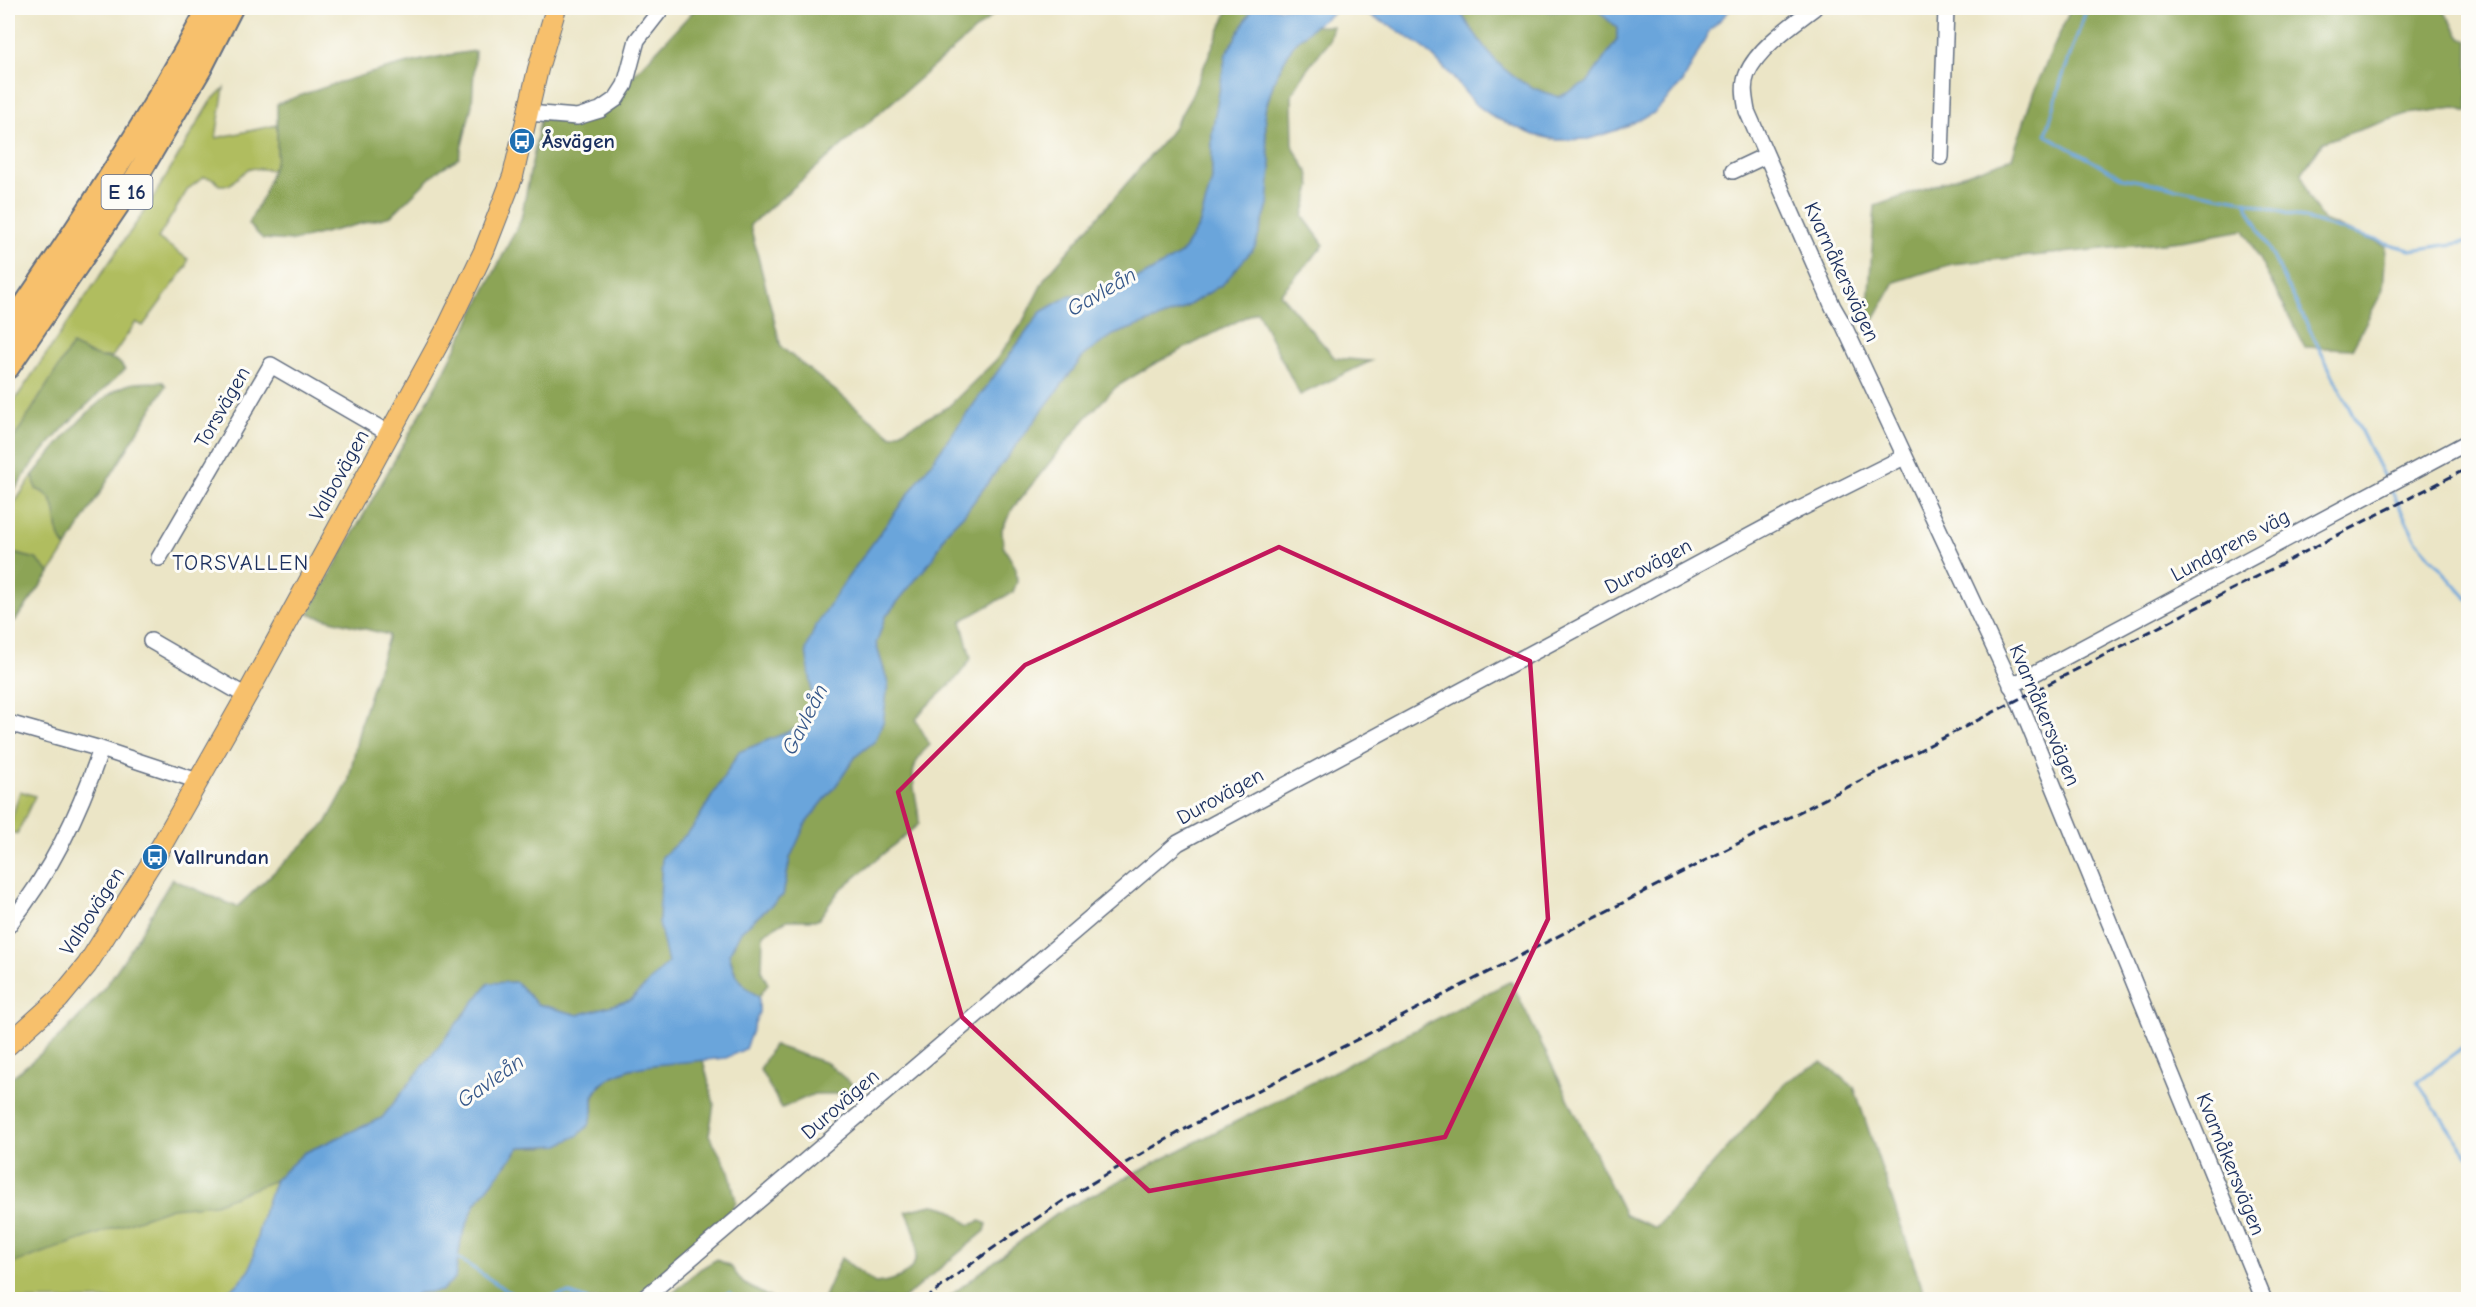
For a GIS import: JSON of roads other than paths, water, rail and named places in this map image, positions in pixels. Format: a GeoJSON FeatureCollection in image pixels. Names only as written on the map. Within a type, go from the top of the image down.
{"type":"FeatureCollection","features":[{"type":"Feature","properties":{"kind":"highway","name":"E 16"},"geometry":{"type":"LineString","coordinates":[[8,330],[117,167],[181,60],[209,8]]}},
{"type":"Feature","properties":{"kind":"highway","name":"E 16"},"geometry":{"type":"LineString","coordinates":[[8,367],[136,178],[200,69],[231,8]]}},
{"type":"Feature","properties":{"kind":"main road","name":"Valbovägen"},"geometry":{"type":"LineString","coordinates":[[8,1045],[59,999],[87,965],[155,857],[448,327],[484,251],[513,176],[538,69],[556,8]]}},
{"type":"Feature","properties":{"kind":"street"},"geometry":{"type":"LineString","coordinates":[[528,113],[578,117],[600,110],[616,99],[624,85],[637,39],[662,8]]}},
{"type":"Feature","properties":{"kind":"street","name":"Kvarnåkersvägen"},"geometry":{"type":"LineString","coordinates":[[1814,8],[1784,31],[1761,54],[1747,73],[1744,89],[1747,111],[1765,156],[2011,686],[2264,1299]]}},
{"type":"Feature","properties":{"kind":"street"},"geometry":{"type":"LineString","coordinates":[[1941,157],[1946,8]]}},
{"type":"Feature","properties":{"kind":"street"},"geometry":{"type":"LineString","coordinates":[[1732,171],[1765,156]]}},
{"type":"Feature","properties":{"kind":"street","name":"Torsvägen"},"geometry":{"type":"LineString","coordinates":[[159,558],[271,364],[390,434]]}},
{"type":"Feature","properties":{"kind":"street","name":"Lundgrens väg"},"geometry":{"type":"LineString","coordinates":[[2011,686],[2469,442]]}},
{"type":"Feature","properties":{"kind":"street","name":"Durovägen"},"geometry":{"type":"LineString","coordinates":[[642,1299],[1178,843],[1779,520],[1904,457]]}},
{"type":"Feature","properties":{"kind":"street"},"geometry":{"type":"LineString","coordinates":[[151,641],[246,696]]}},
{"type":"Feature","properties":{"kind":"street"},"geometry":{"type":"LineString","coordinates":[[8,723],[101,749],[198,782]]}},
{"type":"Feature","properties":{"kind":"street"},"geometry":{"type":"LineString","coordinates":[[8,926],[40,883],[68,833],[101,749]]}},
{"type":"Feature","properties":{"kind":"water","name":"Gavleån"},"geometry":{"type":"Polygon","coordinates":[[[1253,8],[1341,8],[1314,26],[1293,45],[1275,78],[1265,110],[1266,138],[1271,168],[1268,205],[1255,247],[1223,284],[1181,310],[1113,335],[1084,355],[965,513],[947,531],[934,557],[885,617],[876,644],[888,683],[883,722],[875,741],[856,756],[806,823],[790,858],[783,895],[741,931],[729,954],[738,979],[759,997],[759,1012],[745,1049],[726,1058],[653,1065],[630,1069],[613,1076],[600,1085],[593,1096],[593,1112],[589,1125],[577,1136],[559,1145],[520,1147],[475,1204],[461,1239],[455,1278],[441,1291],[418,1293],[408,1300],[212,1299],[236,1286],[250,1270],[261,1220],[275,1180],[304,1153],[382,1118],[489,983],[516,982],[537,1004],[578,1015],[631,1000],[668,963],[659,923],[662,857],[692,829],[739,752],[798,728],[812,710],[806,650],[815,627],[846,580],[1041,312],[1067,297],[1102,292],[1143,276],[1181,254],[1199,226],[1212,180],[1212,133],[1226,54],[1253,8]]]}},
{"type":"Feature","properties":{"kind":"water"},"geometry":{"type":"Polygon","coordinates":[[[1341,8],[1457,8],[1488,52],[1510,74],[1540,91],[1559,97],[1587,83],[1617,40],[1617,28],[1596,9],[1549,11],[1545,8],[1732,8],[1710,30],[1683,82],[1654,113],[1617,130],[1589,139],[1558,140],[1534,135],[1495,118],[1474,103],[1424,48],[1391,26],[1364,13],[1341,8]]]}},
{"type":"Feature","properties":{"kind":"waterway"},"geometry":{"type":"LineString","coordinates":[[2087,8],[2061,81],[2046,135],[2123,178],[2245,201],[2410,250],[2468,242]]}},
{"type":"Feature","properties":{"kind":"waterway"},"geometry":{"type":"LineString","coordinates":[[2245,201],[2386,481]]}},
{"type":"Feature","properties":{"kind":"waterway"},"geometry":{"type":"LineString","coordinates":[[2391,490],[2416,540],[2468,600]]}},
{"type":"Feature","properties":{"kind":"waterway"},"geometry":{"type":"LineString","coordinates":[[2468,1044],[2417,1082],[2468,1156]]}},
{"type":"Feature","properties":{"kind":"waterway"},"geometry":{"type":"LineString","coordinates":[[455,1256],[521,1300]]}},
{"type":"Feature","properties":{"kind":"waterway"},"geometry":{"type":"LineString","coordinates":[[534,1300],[568,1293],[587,1300]]}},
{"type":"Feature","properties":{"kind":"waterway"},"geometry":{"type":"LineString","coordinates":[[709,1300],[730,1293],[736,1300]]}},
{"type":"Feature","properties":{"kind":"railway"},"geometry":{"type":"LineString","coordinates":[[925,1300],[996,1246],[1069,1197],[1222,1109],[2468,468]]}},
{"type":"Feature","properties":{"kind":"place","name":"Åsvägen"},"geometry":{"type":"Point","coordinates":[522,141]}},
{"type":"Feature","properties":{"kind":"place","name":"Vallrundan"},"geometry":{"type":"Point","coordinates":[155,857]}},
{"type":"Feature","properties":{"kind":"district","name":"TORSVALLEN"},"geometry":{"type":"Point","coordinates":[241,562]}}]}
